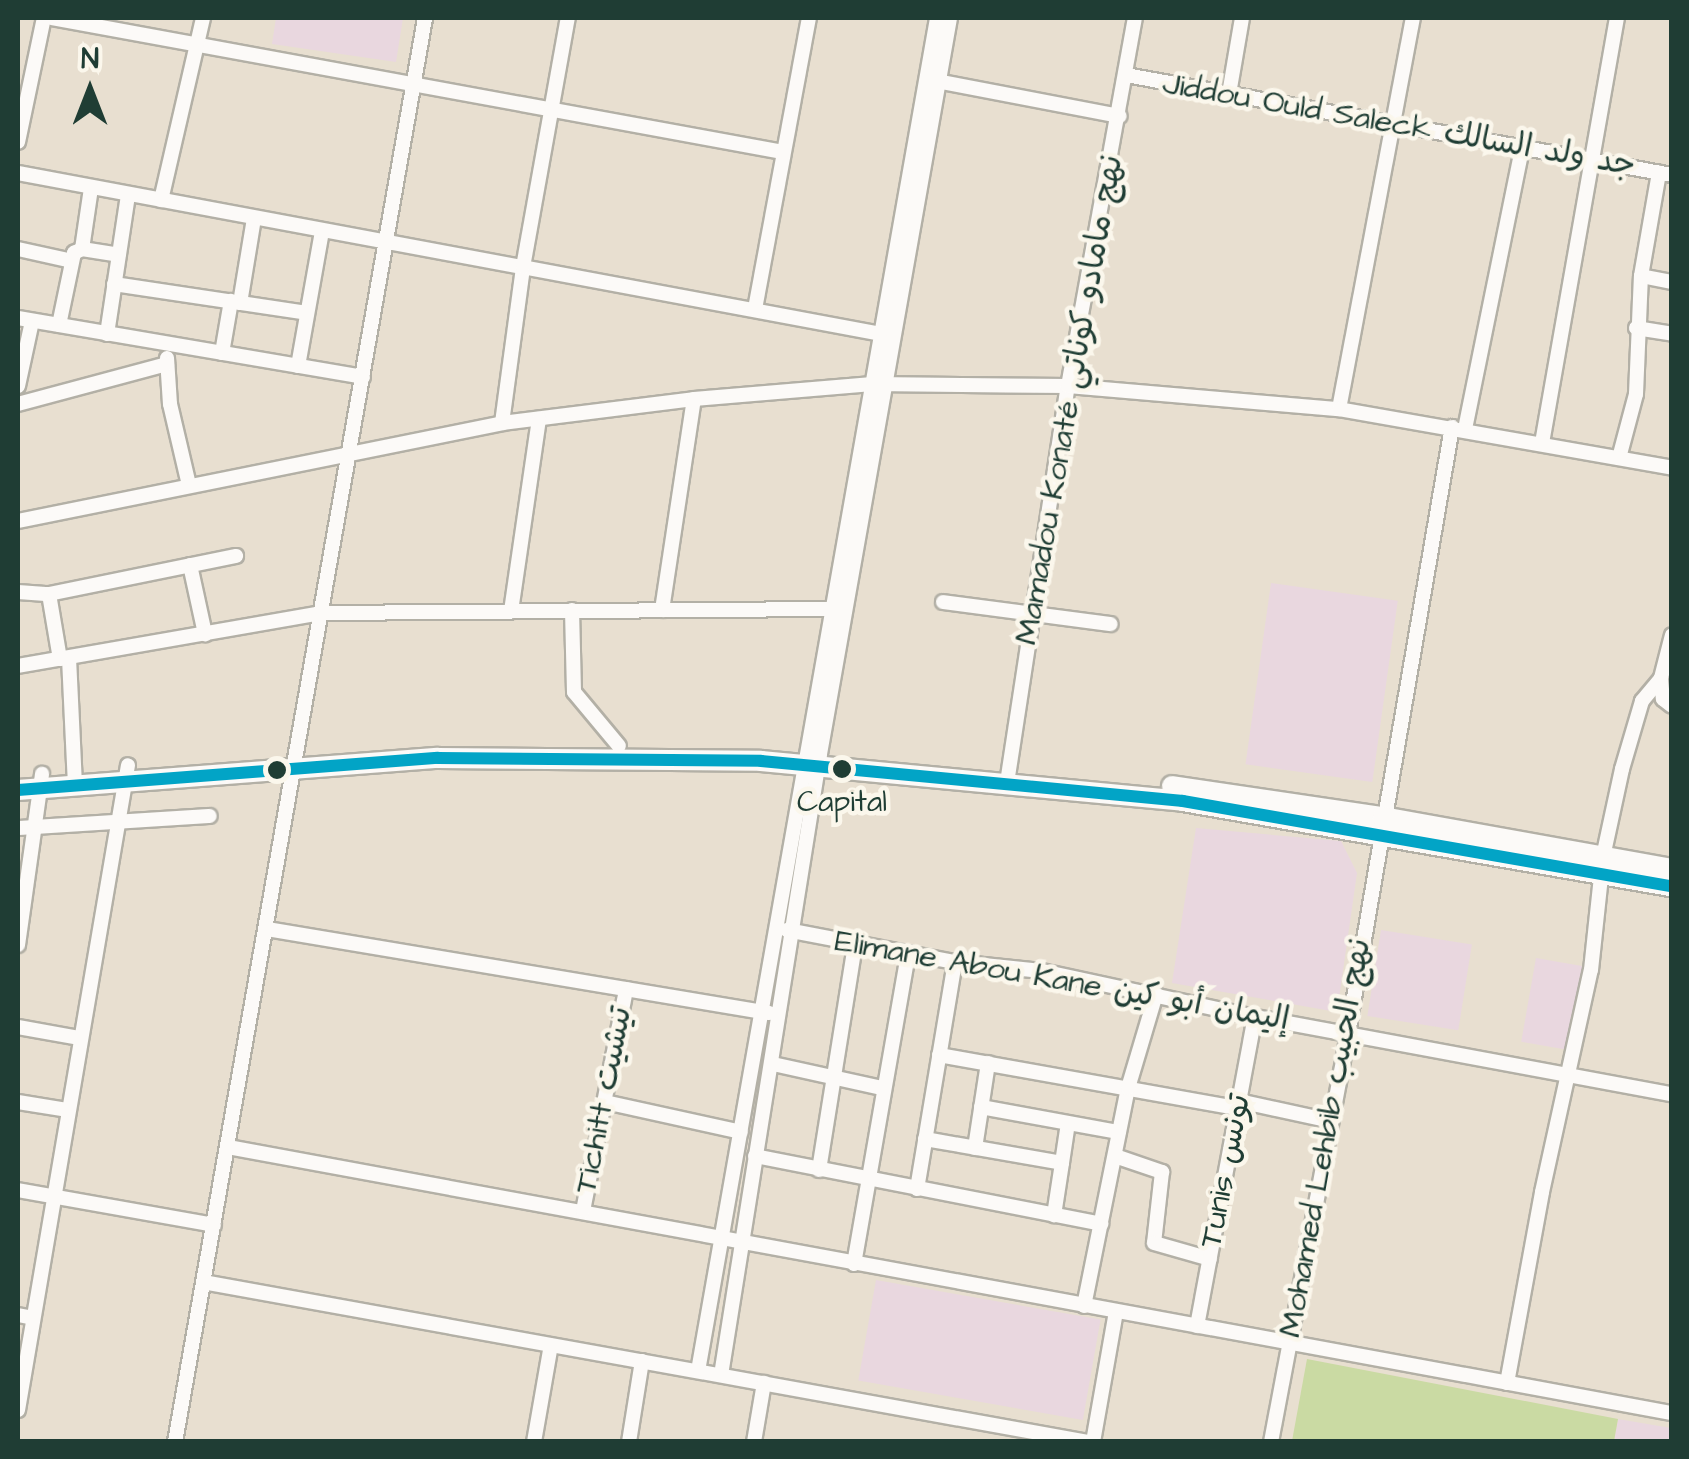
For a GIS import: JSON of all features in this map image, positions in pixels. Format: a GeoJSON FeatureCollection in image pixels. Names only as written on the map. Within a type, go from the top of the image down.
{"type":"FeatureCollection","features":[{"type":"Feature","properties":{"kind":"highway"},"geometry":{"type":"LineString","coordinates":[[18,777],[42,780],[297,760],[619,746],[1187,788],[1602,865],[1672,886]]}},
{"type":"Feature","properties":{"kind":"highway"},"geometry":{"type":"LineString","coordinates":[[297,760],[498,756],[813,759]]}},
{"type":"Feature","properties":{"kind":"highway"},"geometry":{"type":"LineString","coordinates":[[18,790],[42,780]]}},
{"type":"Feature","properties":{"kind":"highway"},"geometry":{"type":"LineString","coordinates":[[1602,865],[1672,869]]}},
{"type":"Feature","properties":{"kind":"street"},"geometry":{"type":"LineString","coordinates":[[18,142],[44,18]]}},
{"type":"Feature","properties":{"kind":"street"},"geometry":{"type":"LineString","coordinates":[[52,18],[783,152]]}},
{"type":"Feature","properties":{"kind":"street"},"geometry":{"type":"LineString","coordinates":[[162,200],[202,18]]}},
{"type":"Feature","properties":{"kind":"street"},"geometry":{"type":"LineString","coordinates":[[175,1442],[426,18]]}},
{"type":"Feature","properties":{"kind":"street"},"geometry":{"type":"LineString","coordinates":[[502,423],[523,266],[568,18]]}},
{"type":"Feature","properties":{"kind":"street"},"geometry":{"type":"LineString","coordinates":[[755,309],[809,18]]}},
{"type":"Feature","properties":{"kind":"street"},"geometry":{"type":"LineString","coordinates":[[932,81],[937,18]]}},
{"type":"Feature","properties":{"kind":"street"},"geometry":{"type":"LineString","coordinates":[[698,1371],[776,928],[813,759],[932,81],[950,18]]}},
{"type":"Feature","properties":{"kind":"street","name":"Mamadou Konaté نهج مامادو كوناتي"},"geometry":{"type":"LineString","coordinates":[[1008,776],[1068,386],[1135,18]]}},
{"type":"Feature","properties":{"kind":"street"},"geometry":{"type":"LineString","coordinates":[[1228,94],[1242,18]]}},
{"type":"Feature","properties":{"kind":"street"},"geometry":{"type":"LineString","coordinates":[[1338,409],[1413,18]]}},
{"type":"Feature","properties":{"kind":"street"},"geometry":{"type":"LineString","coordinates":[[1542,443],[1617,18]]}},
{"type":"Feature","properties":{"kind":"street","name":"Jiddou Ould Saleck جد ولد السالك"},"geometry":{"type":"LineString","coordinates":[[1126,75],[1665,174]]}},
{"type":"Feature","properties":{"kind":"street"},"geometry":{"type":"LineString","coordinates":[[932,81],[1120,116]]}},
{"type":"Feature","properties":{"kind":"street","name":"Mohamed Lehbib نهج الحبيب"},"geometry":{"type":"LineString","coordinates":[[1272,1442],[1348,1033],[1382,825],[1458,428],[1522,148]]}},
{"type":"Feature","properties":{"kind":"street"},"geometry":{"type":"LineString","coordinates":[[18,174],[886,335]]}},
{"type":"Feature","properties":{"kind":"street"},"geometry":{"type":"LineString","coordinates":[[1619,458],[1636,394],[1641,276],[1665,174]]}},
{"type":"Feature","properties":{"kind":"street"},"geometry":{"type":"LineString","coordinates":[[59,325],[91,188]]}},
{"type":"Feature","properties":{"kind":"street"},"geometry":{"type":"LineString","coordinates":[[106,334],[128,195]]}},
{"type":"Feature","properties":{"kind":"street"},"geometry":{"type":"LineString","coordinates":[[222,353],[254,218]]}},
{"type":"Feature","properties":{"kind":"street"},"geometry":{"type":"LineString","coordinates":[[298,366],[322,231]]}},
{"type":"Feature","properties":{"kind":"street"},"geometry":{"type":"LineString","coordinates":[[18,250],[119,255]]}},
{"type":"Feature","properties":{"kind":"street"},"geometry":{"type":"LineString","coordinates":[[1641,276],[1672,282]]}},
{"type":"Feature","properties":{"kind":"street"},"geometry":{"type":"LineString","coordinates":[[114,284],[307,313]]}},
{"type":"Feature","properties":{"kind":"street"},"geometry":{"type":"LineString","coordinates":[[18,386],[25,319],[363,377]]}},
{"type":"Feature","properties":{"kind":"street"},"geometry":{"type":"LineString","coordinates":[[1636,328],[1672,334]]}},
{"type":"Feature","properties":{"kind":"street"},"geometry":{"type":"LineString","coordinates":[[167,344],[170,404],[189,485]]}},
{"type":"Feature","properties":{"kind":"street"},"geometry":{"type":"LineString","coordinates":[[18,404],[168,364]]}},
{"type":"Feature","properties":{"kind":"street"},"geometry":{"type":"LineString","coordinates":[[720,1375],[781,1015],[834,608],[878,384]]}},
{"type":"Feature","properties":{"kind":"street"},"geometry":{"type":"LineString","coordinates":[[18,520],[502,423],[694,400],[878,384],[1068,386],[1338,409],[1672,468]]}},
{"type":"Feature","properties":{"kind":"street"},"geometry":{"type":"LineString","coordinates":[[662,610],[694,400]]}},
{"type":"Feature","properties":{"kind":"street"},"geometry":{"type":"LineString","coordinates":[[511,611],[539,419]]}},
{"type":"Feature","properties":{"kind":"street"},"geometry":{"type":"LineString","coordinates":[[18,592],[48,594],[236,556]]}},
{"type":"Feature","properties":{"kind":"street"},"geometry":{"type":"LineString","coordinates":[[190,565],[206,634]]}},
{"type":"Feature","properties":{"kind":"street"},"geometry":{"type":"LineString","coordinates":[[48,594],[64,658],[75,777]]}},
{"type":"Feature","properties":{"kind":"street"},"geometry":{"type":"LineString","coordinates":[[942,602],[1111,624]]}},
{"type":"Feature","properties":{"kind":"street"},"geometry":{"type":"LineString","coordinates":[[18,666],[322,612],[834,608]]}},
{"type":"Feature","properties":{"kind":"street"},"geometry":{"type":"LineString","coordinates":[[572,610],[574,692],[619,746]]}},
{"type":"Feature","properties":{"kind":"street"},"geometry":{"type":"LineString","coordinates":[[1672,635],[1661,678],[1663,698],[1672,706]]}},
{"type":"Feature","properties":{"kind":"street"},"geometry":{"type":"LineString","coordinates":[[1507,1383],[1591,970],[1602,865],[1634,725],[1642,701],[1661,678]]}},
{"type":"Feature","properties":{"kind":"street"},"geometry":{"type":"LineString","coordinates":[[18,1410],[127,772]]}},
{"type":"Feature","properties":{"kind":"street"},"geometry":{"type":"LineString","coordinates":[[18,945],[42,780]]}},
{"type":"Feature","properties":{"kind":"street"},"geometry":{"type":"LineString","coordinates":[[18,828],[210,816]]}},
{"type":"Feature","properties":{"kind":"street","name":"Elimane Abou Kane إليمان أبو كين"},"geometry":{"type":"LineString","coordinates":[[776,928],[955,962],[1042,971],[1566,1078],[1672,1094]]}},
{"type":"Feature","properties":{"kind":"street"},"geometry":{"type":"LineString","coordinates":[[267,929],[781,1015]]}},
{"type":"Feature","properties":{"kind":"street"},"geometry":{"type":"LineString","coordinates":[[819,1170],[855,944]]}},
{"type":"Feature","properties":{"kind":"street"},"geometry":{"type":"LineString","coordinates":[[854,1264],[908,954]]}},
{"type":"Feature","properties":{"kind":"street"},"geometry":{"type":"LineString","coordinates":[[917,1189],[955,962]]}},
{"type":"Feature","properties":{"kind":"street","name":"Tichitt تيشيت"},"geometry":{"type":"LineString","coordinates":[[582,1212],[626,989]]}},
{"type":"Feature","properties":{"kind":"street"},"geometry":{"type":"LineString","coordinates":[[1084,1306],[1128,1088],[1156,994]]}},
{"type":"Feature","properties":{"kind":"street","name":"Tunis تونس"},"geometry":{"type":"LineString","coordinates":[[1198,1326],[1256,1017]]}},
{"type":"Feature","properties":{"kind":"street"},"geometry":{"type":"LineString","coordinates":[[18,1027],[80,1038]]}},
{"type":"Feature","properties":{"kind":"street"},"geometry":{"type":"LineString","coordinates":[[939,1055],[1331,1121]]}},
{"type":"Feature","properties":{"kind":"street"},"geometry":{"type":"LineString","coordinates":[[773,1064],[882,1088]]}},
{"type":"Feature","properties":{"kind":"street"},"geometry":{"type":"LineString","coordinates":[[974,1148],[988,1064]]}},
{"type":"Feature","properties":{"kind":"street"},"geometry":{"type":"LineString","coordinates":[[18,1102],[68,1110]]}},
{"type":"Feature","properties":{"kind":"street"},"geometry":{"type":"LineString","coordinates":[[605,1102],[741,1132]]}},
{"type":"Feature","properties":{"kind":"street"},"geometry":{"type":"LineString","coordinates":[[981,1107],[1119,1132]]}},
{"type":"Feature","properties":{"kind":"street"},"geometry":{"type":"LineString","coordinates":[[1054,1215],[1068,1123]]}},
{"type":"Feature","properties":{"kind":"street"},"geometry":{"type":"LineString","coordinates":[[925,1139],[1062,1163]]}},
{"type":"Feature","properties":{"kind":"street"},"geometry":{"type":"LineString","coordinates":[[228,1147],[1672,1412]]}},
{"type":"Feature","properties":{"kind":"street"},"geometry":{"type":"LineString","coordinates":[[755,1156],[1101,1224]]}},
{"type":"Feature","properties":{"kind":"street"},"geometry":{"type":"LineString","coordinates":[[1114,1156],[1162,1172],[1154,1243],[1210,1259]]}},
{"type":"Feature","properties":{"kind":"street"},"geometry":{"type":"LineString","coordinates":[[18,1190],[214,1224]]}},
{"type":"Feature","properties":{"kind":"street"},"geometry":{"type":"LineString","coordinates":[[204,1282],[764,1383],[1031,1436],[1084,1441],[1116,1312]]}},
{"type":"Feature","properties":{"kind":"street"},"geometry":{"type":"LineString","coordinates":[[18,1315],[34,1318]]}},
{"type":"Feature","properties":{"kind":"street"},"geometry":{"type":"LineString","coordinates":[[534,1442],[551,1345]]}},
{"type":"Feature","properties":{"kind":"street"},"geometry":{"type":"LineString","coordinates":[[629,1442],[642,1361]]}},
{"type":"Feature","properties":{"kind":"street"},"geometry":{"type":"LineString","coordinates":[[754,1442],[764,1383]]}},
{"type":"Feature","properties":{"kind":"shaded area"},"geometry":{"type":"Polygon","coordinates":[[[276,18],[403,18],[396,62],[272,44],[276,18]]]}},
{"type":"Feature","properties":{"kind":"shaded area"},"geometry":{"type":"Polygon","coordinates":[[[1271,583],[1398,601],[1372,782],[1246,764],[1271,583]]]}},
{"type":"Feature","properties":{"kind":"shaded area"},"geometry":{"type":"Polygon","coordinates":[[[1196,828],[1341,841],[1357,873],[1337,1012],[1172,983],[1196,828]]]}},
{"type":"Feature","properties":{"kind":"shaded area"},"geometry":{"type":"Polygon","coordinates":[[[1381,930],[1472,944],[1458,1030],[1367,1016],[1381,930]]]}},
{"type":"Feature","properties":{"kind":"shaded area"},"geometry":{"type":"Polygon","coordinates":[[[1536,958],[1586,967],[1571,1051],[1521,1042],[1536,958]]]}},
{"type":"Feature","properties":{"kind":"shaded area"},"geometry":{"type":"Polygon","coordinates":[[[876,1280],[1101,1320],[1083,1420],[858,1380],[876,1280]]]}},
{"type":"Feature","properties":{"kind":"shaded area"},"geometry":{"type":"Polygon","coordinates":[[[1618,1419],[1671,1428],[1671,1441],[1614,1442],[1618,1419]]]}},
{"type":"Feature","properties":{"kind":"green space"},"geometry":{"type":"Polygon","coordinates":[[[1307,1359],[1618,1419],[1614,1441],[1292,1441],[1307,1359]]]}},
{"type":"Feature","properties":{"kind":"transit line"},"geometry":{"type":"LineString","coordinates":[[18,790],[438,758],[761,761],[1183,801],[1672,886]]}},
{"type":"Feature","properties":{"kind":"place","name":"Capital"},"geometry":{"type":"Point","coordinates":[842,769]}}]}
